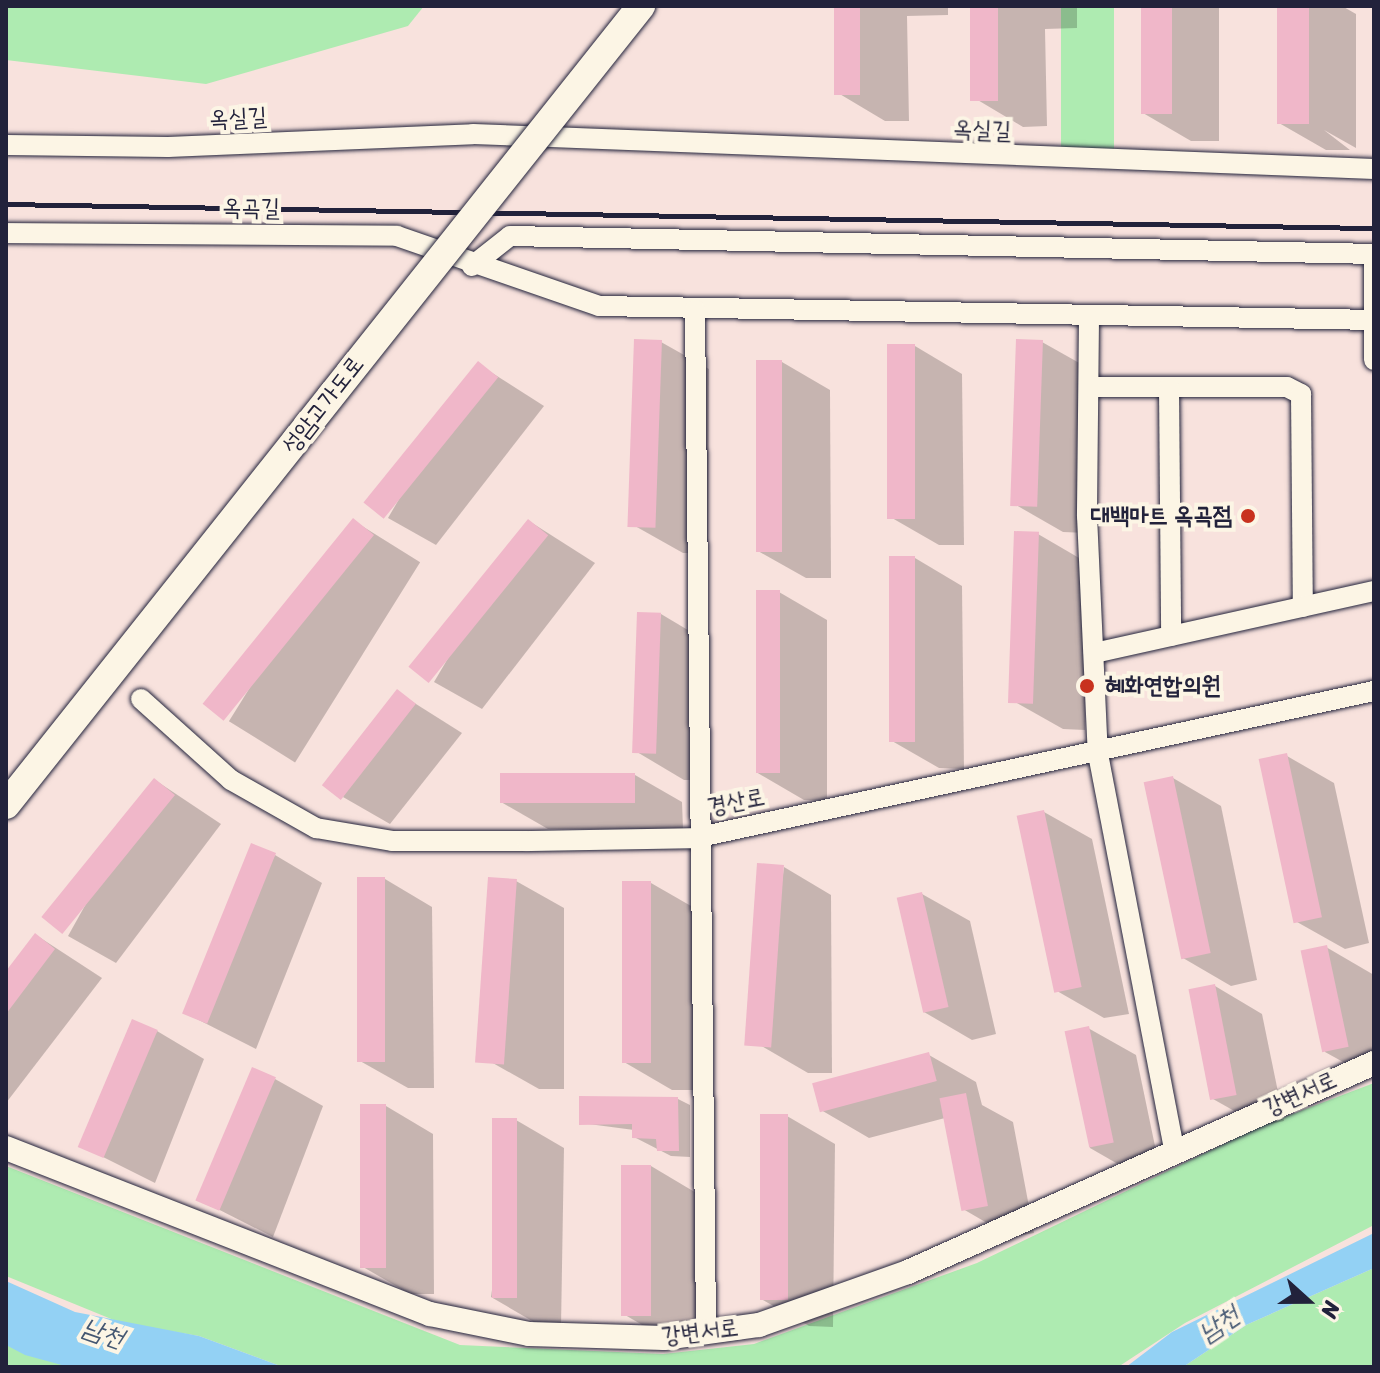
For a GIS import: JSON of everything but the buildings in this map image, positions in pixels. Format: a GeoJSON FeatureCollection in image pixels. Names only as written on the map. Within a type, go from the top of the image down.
{"type":"FeatureCollection","features":[{"type":"Feature","properties":{"kind":"main road","name":"성암고가도로"},"geometry":{"type":"LineString","coordinates":[[6,805],[641,6]]}},
{"type":"Feature","properties":{"kind":"street","name":"옥실길"},"geometry":{"type":"LineString","coordinates":[[6,145],[168,147],[473,134],[588,144],[1374,169]]}},
{"type":"Feature","properties":{"kind":"street","name":"옥곡길"},"geometry":{"type":"LineString","coordinates":[[6,233],[397,236],[480,270],[573,302],[695,310],[1089,319],[1373,320]]}},
{"type":"Feature","properties":{"kind":"street"},"geometry":{"type":"LineString","coordinates":[[480,270],[510,236],[1374,254],[1374,360]]}},
{"type":"Feature","properties":{"kind":"street"},"geometry":{"type":"LineString","coordinates":[[695,310],[706,1332]]}},
{"type":"Feature","properties":{"kind":"street"},"geometry":{"type":"LineString","coordinates":[[1089,319],[1098,754],[1175,1153]]}},
{"type":"Feature","properties":{"kind":"street"},"geometry":{"type":"LineString","coordinates":[[1089,387],[1287,387],[1301,394],[1303,607]]}},
{"type":"Feature","properties":{"kind":"street"},"geometry":{"type":"LineString","coordinates":[[1169,387],[1171,636]]}},
{"type":"Feature","properties":{"kind":"street"},"geometry":{"type":"LineString","coordinates":[[1094,653],[1374,591]]}},
{"type":"Feature","properties":{"kind":"street","name":"경산로"},"geometry":{"type":"LineString","coordinates":[[141,699],[271,808],[338,834],[422,841],[701,836],[1098,754],[1374,691]]}},
{"type":"Feature","properties":{"kind":"street","name":"강변서로"},"geometry":{"type":"LineString","coordinates":[[6,1148],[430,1314],[576,1337],[706,1332],[759,1325],[908,1272],[1374,1063]]}},
{"type":"Feature","properties":{"kind":"green space"},"geometry":{"type":"Polygon","coordinates":[[[6,6],[424,6],[408,26],[206,84],[6,60],[6,6]]]}},
{"type":"Feature","properties":{"kind":"green space"},"geometry":{"type":"Polygon","coordinates":[[[1061,6],[1114,6],[1114,159],[1061,159],[1061,6]]]}},
{"type":"Feature","properties":{"kind":"green space"},"geometry":{"type":"Polygon","coordinates":[[[1374,1083],[1374,1225],[1185,1323],[1118,1367],[283,1367],[199,1336],[121,1323],[6,1276],[6,1166],[460,1345],[663,1354],[754,1344],[977,1263],[1261,1126],[1374,1083]]]}},
{"type":"Feature","properties":{"kind":"green space"},"geometry":{"type":"Polygon","coordinates":[[[1374,1268],[1374,1367],[1183,1367],[1246,1325],[1374,1268]]]}},
{"type":"Feature","properties":{"kind":"green space"},"geometry":{"type":"Polygon","coordinates":[[[6,1345],[58,1357],[71,1367],[6,1367],[6,1345]]]}},
{"type":"Feature","properties":{"kind":"water","name":"남천"},"geometry":{"type":"Polygon","coordinates":[[[1374,1233],[1374,1268],[1246,1325],[1183,1367],[1126,1367],[1172,1332],[1374,1233]]]}},
{"type":"Feature","properties":{"kind":"water","name":"남천"},"geometry":{"type":"Polygon","coordinates":[[[6,1281],[75,1312],[199,1336],[283,1367],[69,1367],[25,1355],[6,1345],[6,1281]]]}},
{"type":"Feature","properties":{"kind":"railway"},"geometry":{"type":"LineString","coordinates":[[6,204],[1374,228]]}},
{"type":"Feature","properties":{"kind":"place","name":"대백마트 옥곡점"},"geometry":{"type":"Point","coordinates":[1248,516]}},
{"type":"Feature","properties":{"kind":"place","name":"혜화연합의원"},"geometry":{"type":"Point","coordinates":[1087,686]}}]}
